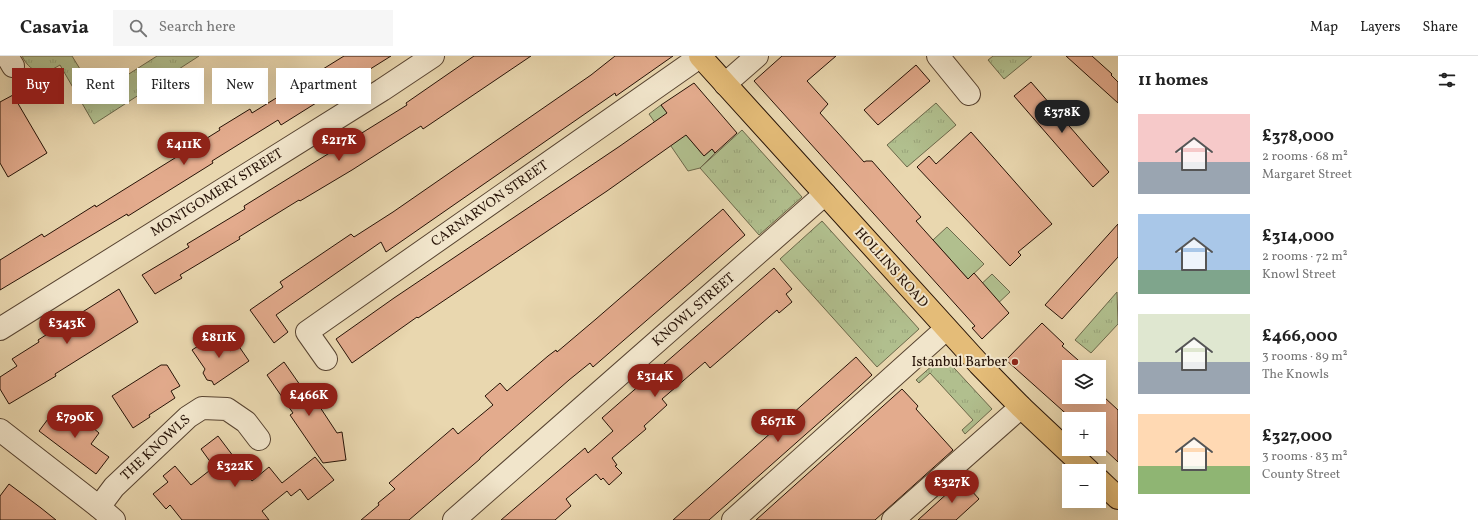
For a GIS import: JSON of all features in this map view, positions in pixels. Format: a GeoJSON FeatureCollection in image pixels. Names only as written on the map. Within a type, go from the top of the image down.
{"type":"FeatureCollection","features":[{"type":"Feature","properties":{"kind":"main road","name":"HOLLINS ROAD"},"geometry":{"type":"LineString","coordinates":[[700,56],[946,329],[1021,407],[1082,464]]}},
{"type":"Feature","properties":{"kind":"main road"},"geometry":{"type":"LineString","coordinates":[[1106,487],[1118,498]]}},
{"type":"Feature","properties":{"kind":"street","name":"MONTGOMERY STREET"},"geometry":{"type":"LineString","coordinates":[[0,329],[382,90],[433,56]]}},
{"type":"Feature","properties":{"kind":"street","name":"CARNARVON STREET"},"geometry":{"type":"LineString","coordinates":[[326,359],[307,332],[700,56]]}},
{"type":"Feature","properties":{"kind":"street"},"geometry":{"type":"LineString","coordinates":[[725,84],[757,56]]}},
{"type":"Feature","properties":{"kind":"street"},"geometry":{"type":"LineString","coordinates":[[938,56],[970,94]]}},
{"type":"Feature","properties":{"kind":"street","name":"KNOWL STREET"},"geometry":{"type":"LineString","coordinates":[[454,520],[825,194]]}},
{"type":"Feature","properties":{"kind":"street"},"geometry":{"type":"LineString","coordinates":[[733,520],[946,329]]}},
{"type":"Feature","properties":{"kind":"street"},"geometry":{"type":"LineString","coordinates":[[892,520],[1021,407]]}},
{"type":"Feature","properties":{"kind":"street","name":"THE KNOWLS"},"geometry":{"type":"LineString","coordinates":[[106,514],[114,487],[188,417],[202,408],[227,408],[246,422],[259,439]]}},
{"type":"Feature","properties":{"kind":"street"},"geometry":{"type":"LineString","coordinates":[[0,430],[106,514]]}},
{"type":"Feature","properties":{"kind":"green space"},"geometry":{"type":"Polygon","coordinates":[[[22,56],[72,56],[79,68],[72,68],[72,86],[64,72],[64,68],[62,68],[60,65],[55,68],[31,68],[22,56]]]}},
{"type":"Feature","properties":{"kind":"green space"},"geometry":{"type":"Polygon","coordinates":[[[157,56],[199,56],[180,68],[138,68],[157,56]]]}},
{"type":"Feature","properties":{"kind":"green space"},"geometry":{"type":"Polygon","coordinates":[[[993,56],[1032,56],[1004,79],[988,60],[993,56]]]}},
{"type":"Feature","properties":{"kind":"green space"},"geometry":{"type":"Polygon","coordinates":[[[137,69],[137,96],[129,101],[129,74],[137,69]]]}},
{"type":"Feature","properties":{"kind":"green space"},"geometry":{"type":"Polygon","coordinates":[[[936,103],[956,125],[907,167],[887,145],[936,103]]]}},
{"type":"Feature","properties":{"kind":"green space"},"geometry":{"type":"Polygon","coordinates":[[[82,104],[125,104],[94,124],[82,104]]]}},
{"type":"Feature","properties":{"kind":"green space"},"geometry":{"type":"Polygon","coordinates":[[[661,105],[704,156],[712,149],[715,153],[700,168],[688,171],[649,114],[661,105]]]}},
{"type":"Feature","properties":{"kind":"green space"},"geometry":{"type":"Polygon","coordinates":[[[742,130],[802,197],[759,235],[700,168],[742,130]]]}},
{"type":"Feature","properties":{"kind":"green space"},"geometry":{"type":"Polygon","coordinates":[[[822,221],[919,329],[877,367],[780,259],[822,221]]]}},
{"type":"Feature","properties":{"kind":"green space"},"geometry":{"type":"Polygon","coordinates":[[[947,227],[984,264],[968,279],[933,240],[947,227]]]}},
{"type":"Feature","properties":{"kind":"green space"},"geometry":{"type":"Polygon","coordinates":[[[992,274],[1010,292],[993,308],[976,289],[992,274]]]}},
{"type":"Feature","properties":{"kind":"green space"},"geometry":{"type":"Polygon","coordinates":[[[1117,292],[1118,324],[1091,353],[1075,340],[1117,292]]]}},
{"type":"Feature","properties":{"kind":"green space"},"geometry":{"type":"Polygon","coordinates":[[[943,356],[992,409],[965,434],[962,430],[973,420],[930,373],[919,383],[916,380],[943,356]]]}},
{"type":"Feature","properties":{"kind":"building"},"geometry":{"type":"Polygon","coordinates":[[[344,56],[391,56],[371,69],[325,68],[344,56]]]}},
{"type":"Feature","properties":{"kind":"building"},"geometry":{"type":"Polygon","coordinates":[[[474,56],[531,56],[423,129],[421,126],[352,170],[300,201],[299,200],[239,237],[240,239],[180,275],[182,278],[155,294],[142,275],[189,247],[187,244],[245,209],[244,206],[407,105],[406,103],[474,56]]]}},
{"type":"Feature","properties":{"kind":"building"},"geometry":{"type":"Polygon","coordinates":[[[615,56],[673,56],[616,96],[615,93],[386,252],[381,242],[276,315],[288,332],[274,343],[250,310],[283,287],[280,282],[351,234],[354,237],[393,212],[591,75],[615,56]]]}},
{"type":"Feature","properties":{"kind":"building"},"geometry":{"type":"Polygon","coordinates":[[[782,56],[836,56],[807,81],[828,104],[820,113],[864,162],[872,161],[921,217],[916,221],[968,279],[974,273],[1009,313],[982,339],[972,328],[975,326],[754,81],[782,56]]]}},
{"type":"Feature","properties":{"kind":"building"},"geometry":{"type":"Polygon","coordinates":[[[1066,56],[1092,56],[1112,74],[1111,75],[1118,82],[1118,103],[1066,56]]]}},
{"type":"Feature","properties":{"kind":"building"},"geometry":{"type":"Polygon","coordinates":[[[916,65],[930,81],[878,125],[864,110],[916,65]]]}},
{"type":"Feature","properties":{"kind":"building"},"geometry":{"type":"Polygon","coordinates":[[[1031,82],[1109,172],[1093,187],[1014,96],[1031,82]]]}},
{"type":"Feature","properties":{"kind":"building"},"geometry":{"type":"Polygon","coordinates":[[[694,83],[737,133],[715,153],[712,149],[704,156],[686,135],[607,191],[418,318],[417,317],[352,363],[336,339],[667,113],[661,105],[694,83]]]}},
{"type":"Feature","properties":{"kind":"building"},"geometry":{"type":"Polygon","coordinates":[[[12,96],[12,104],[18,104],[47,153],[8,177],[0,163],[0,102],[12,96]]]}},
{"type":"Feature","properties":{"kind":"building"},"geometry":{"type":"Polygon","coordinates":[[[276,98],[276,104],[314,104],[281,125],[278,120],[128,216],[127,214],[0,290],[0,260],[42,234],[44,237],[95,205],[96,207],[220,130],[219,128],[250,109],[252,113],[276,98]]]}},
{"type":"Feature","properties":{"kind":"building"},"geometry":{"type":"Polygon","coordinates":[[[971,132],[1052,224],[1018,252],[1021,255],[1010,266],[917,167],[929,156],[936,164],[971,132]]]}},
{"type":"Feature","properties":{"kind":"building"},"geometry":{"type":"Polygon","coordinates":[[[723,209],[745,235],[593,367],[590,363],[569,380],[409,520],[361,520],[395,489],[389,483],[453,428],[458,434],[493,405],[485,396],[500,383],[507,391],[548,356],[556,350],[557,352],[723,209]]]}},
{"type":"Feature","properties":{"kind":"building"},"geometry":{"type":"Polygon","coordinates":[[[1118,224],[1118,257],[1062,319],[1045,305],[1118,224]]]}},
{"type":"Feature","properties":{"kind":"building"},"geometry":{"type":"Polygon","coordinates":[[[774,268],[792,289],[786,294],[792,302],[779,313],[777,310],[710,368],[705,362],[662,399],[667,405],[644,426],[646,429],[612,458],[617,465],[615,466],[622,473],[609,485],[603,478],[601,480],[596,474],[566,499],[571,506],[555,520],[501,520],[585,448],[588,453],[613,431],[602,418],[774,268]]]}},
{"type":"Feature","properties":{"kind":"building"},"geometry":{"type":"Polygon","coordinates":[[[119,289],[138,322],[55,374],[56,376],[9,404],[0,389],[0,377],[17,366],[12,359],[39,342],[38,340],[119,289]]]}},
{"type":"Feature","properties":{"kind":"building"},"geometry":{"type":"Polygon","coordinates":[[[1042,323],[1064,344],[1062,346],[1078,360],[1062,360],[1062,404],[1106,404],[1106,399],[1118,410],[1118,462],[1106,451],[1106,412],[1064,412],[1006,360],[1042,323]]]}},
{"type":"Feature","properties":{"kind":"building"},"geometry":{"type":"Polygon","coordinates":[[[218,333],[230,351],[238,345],[249,361],[214,385],[212,381],[207,380],[203,373],[205,369],[192,350],[218,333]]]}},
{"type":"Feature","properties":{"kind":"building"},"geometry":{"type":"Polygon","coordinates":[[[856,357],[872,375],[849,396],[709,520],[673,520],[856,357]]]}},
{"type":"Feature","properties":{"kind":"building"},"geometry":{"type":"Polygon","coordinates":[[[284,362],[307,395],[310,392],[337,433],[342,432],[346,460],[323,463],[290,415],[293,413],[267,375],[284,362]]]}},
{"type":"Feature","properties":{"kind":"building"},"geometry":{"type":"Polygon","coordinates":[[[161,365],[167,365],[180,386],[171,391],[175,398],[149,415],[150,417],[133,428],[112,396],[161,365]]]}},
{"type":"Feature","properties":{"kind":"building"},"geometry":{"type":"Polygon","coordinates":[[[902,389],[918,406],[916,409],[953,450],[875,520],[756,520],[902,389]]]}},
{"type":"Feature","properties":{"kind":"building"},"geometry":{"type":"Polygon","coordinates":[[[57,407],[74,420],[78,415],[99,433],[91,444],[109,457],[96,474],[39,431],[57,407]]]}},
{"type":"Feature","properties":{"kind":"building"},"geometry":{"type":"Polygon","coordinates":[[[218,436],[252,481],[269,467],[282,483],[315,457],[334,480],[308,500],[300,489],[291,496],[287,491],[262,511],[269,520],[182,520],[170,505],[166,509],[153,494],[168,482],[163,476],[175,466],[191,485],[214,467],[201,449],[218,436]]]}},
{"type":"Feature","properties":{"kind":"building"},"geometry":{"type":"Polygon","coordinates":[[[962,480],[979,499],[956,520],[918,520],[962,480]]]}},
{"type":"Feature","properties":{"kind":"building"},"geometry":{"type":"Polygon","coordinates":[[[9,484],[56,520],[0,520],[0,496],[9,484]]]}},
{"type":"Feature","properties":{"kind":"place","name":"Istanbul Barber"},"geometry":{"type":"Point","coordinates":[1015,362]}}]}
